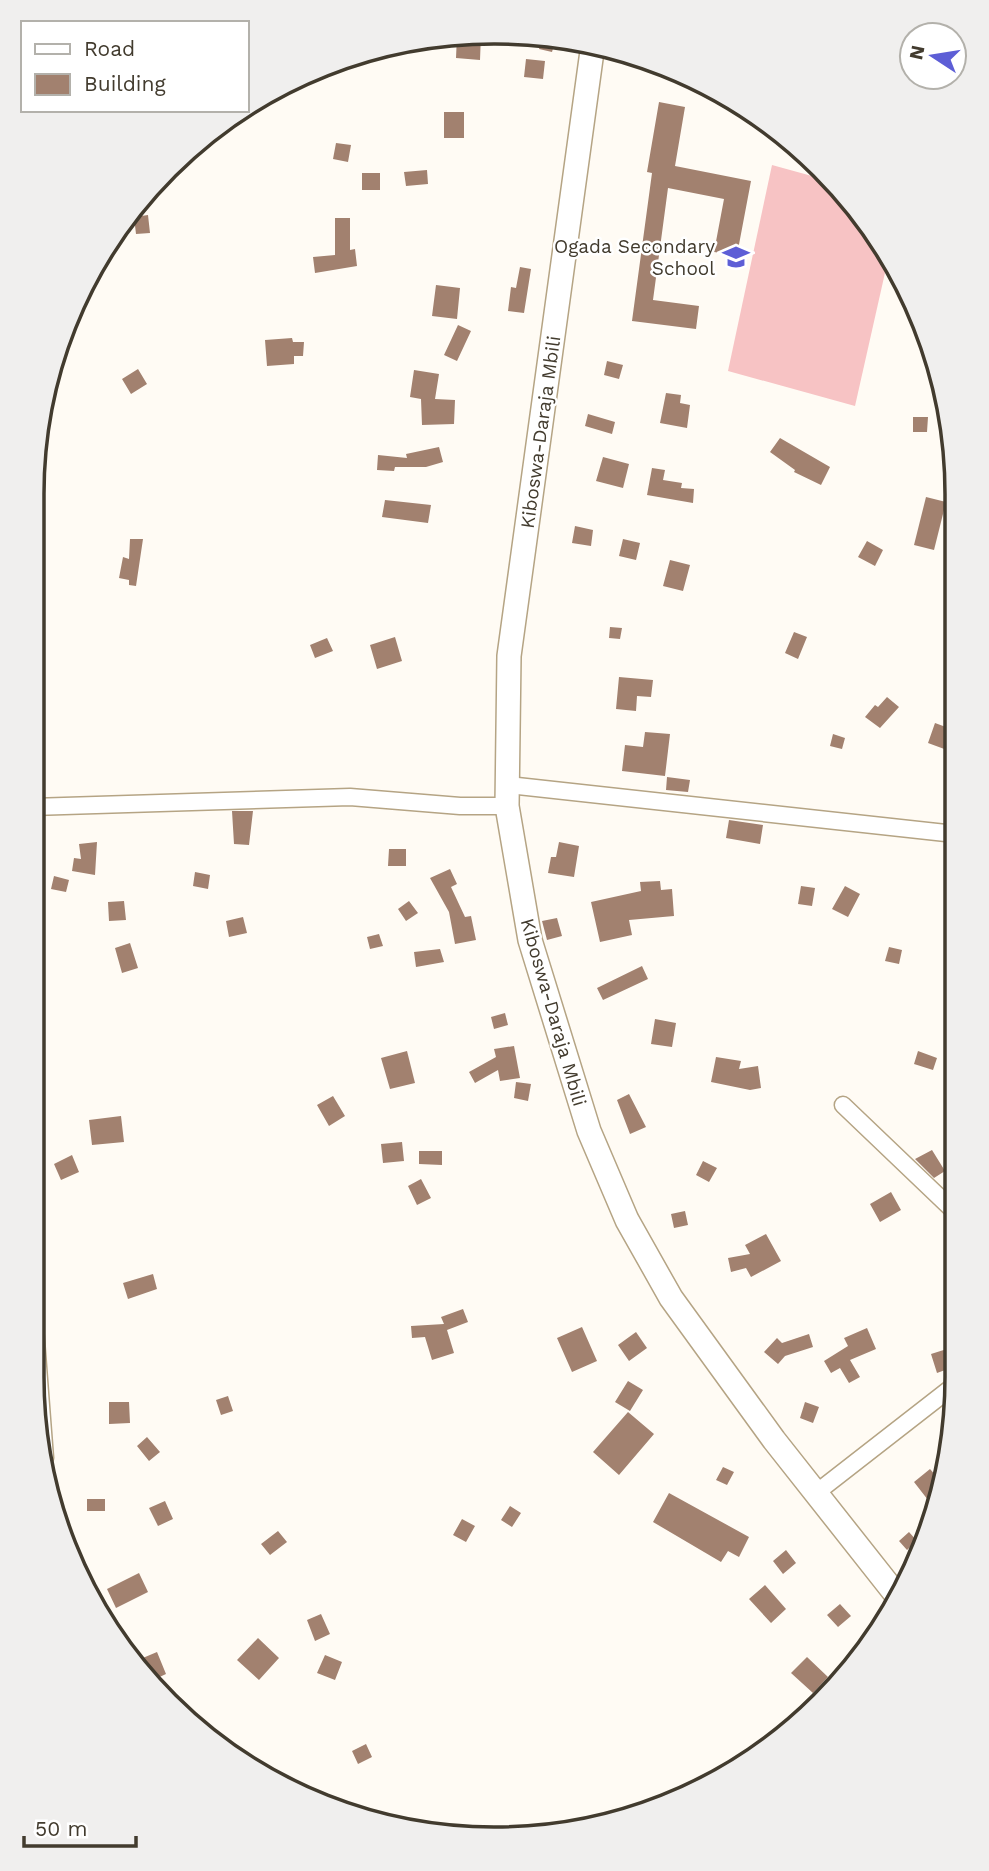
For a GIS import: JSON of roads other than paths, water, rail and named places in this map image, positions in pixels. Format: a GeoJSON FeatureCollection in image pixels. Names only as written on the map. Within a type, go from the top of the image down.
{"type":"FeatureCollection","features":[{"type":"Feature","properties":{"kind":"main road","name":"Kiboswa-Daraja Mbili"},"geometry":{"type":"LineString","coordinates":[[592,54],[509,656],[508,796],[530,940],[589,1131],[627,1220],[671,1298],[816,1493],[892,1589]]}},
{"type":"Feature","properties":{"kind":"street"},"geometry":{"type":"LineString","coordinates":[[44,807],[349,797],[460,806],[508,796],[945,833]]}},
{"type":"Feature","properties":{"kind":"street"},"geometry":{"type":"LineString","coordinates":[[843,1105],[945,1202]]}},
{"type":"Feature","properties":{"kind":"street"},"geometry":{"type":"LineString","coordinates":[[816,1493],[944,1393]]}},
{"type":"Feature","properties":{"kind":"place","name":"Ogada Secondary School"},"geometry":{"type":"Point","coordinates":[736,257]}}]}
